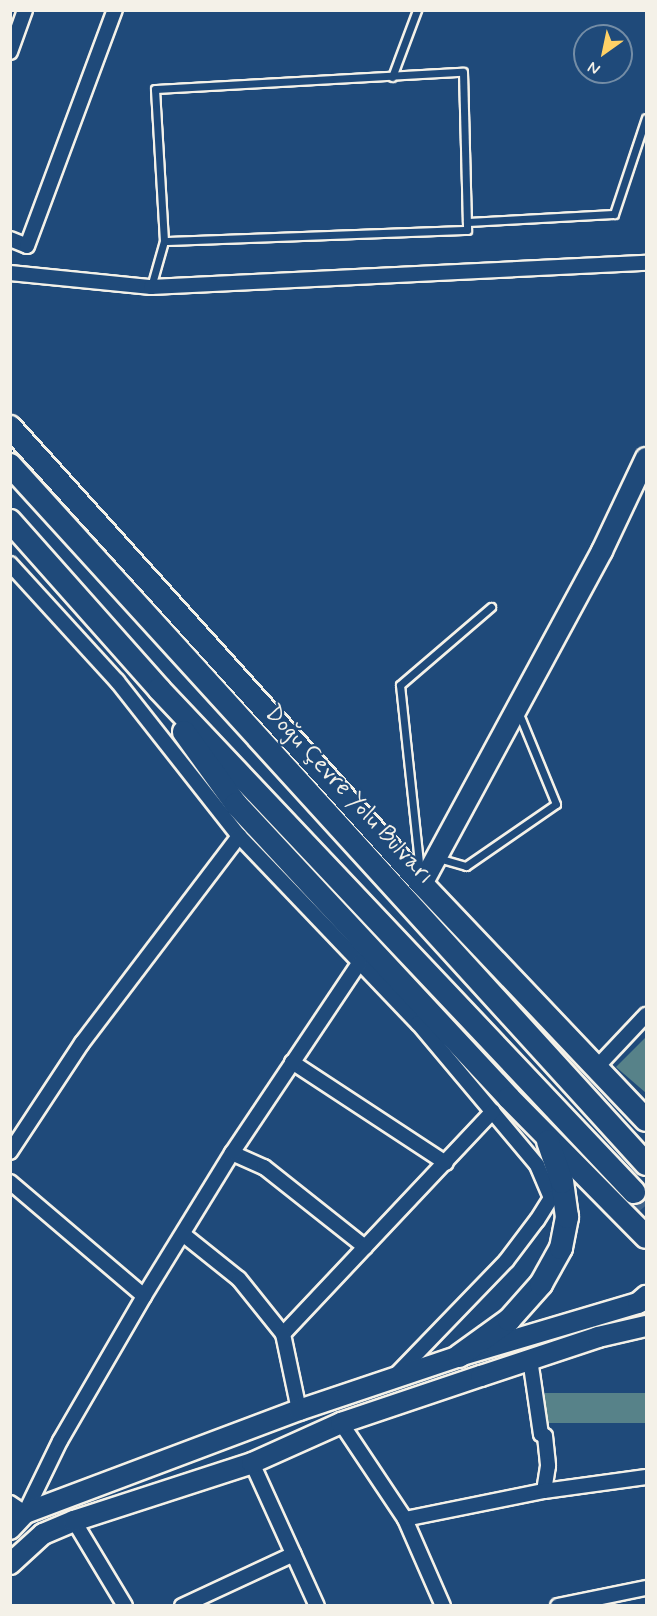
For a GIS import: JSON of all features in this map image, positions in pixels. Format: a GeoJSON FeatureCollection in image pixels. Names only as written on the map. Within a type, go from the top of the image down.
{"type":"FeatureCollection","features":[{"type":"Feature","properties":{"kind":"highway"},"geometry":{"type":"LineString","coordinates":[[10,427],[422,884],[646,1120]]}},
{"type":"Feature","properties":{"kind":"highway","name":"Doğu Çevre Yolu Bulvarı"},"geometry":{"type":"LineString","coordinates":[[10,465],[646,1164]]}},
{"type":"Feature","properties":{"kind":"highway"},"geometry":{"type":"LineString","coordinates":[[10,521],[159,689],[636,1206],[646,1237]]}},
{"type":"Feature","properties":{"kind":"highway"},"geometry":{"type":"LineString","coordinates":[[159,689],[192,745],[236,804],[547,1136],[636,1206]]}},
{"type":"Feature","properties":{"kind":"highway"},"geometry":{"type":"LineString","coordinates":[[459,1356],[509,1320],[541,1284],[561,1248],[567,1217],[562,1182],[547,1136]]}},
{"type":"Feature","properties":{"kind":"main road"},"geometry":{"type":"LineString","coordinates":[[422,884],[602,551],[646,458]]}},
{"type":"Feature","properties":{"kind":"main road"},"geometry":{"type":"LineString","coordinates":[[10,1529],[18,1508],[392,1378],[638,1303],[646,1296]]}},
{"type":"Feature","properties":{"kind":"main road"},"geometry":{"type":"LineString","coordinates":[[10,1564],[43,1534],[74,1521],[252,1463],[341,1423],[530,1359],[646,1326]]}},
{"type":"Feature","properties":{"kind":"street"},"geometry":{"type":"LineString","coordinates":[[10,52],[25,10]]}},
{"type":"Feature","properties":{"kind":"street"},"geometry":{"type":"LineString","coordinates":[[10,239],[27,246],[115,10]]}},
{"type":"Feature","properties":{"kind":"street"},"geometry":{"type":"LineString","coordinates":[[10,273],[151,287],[646,263]]}},
{"type":"Feature","properties":{"kind":"street"},"geometry":{"type":"LineString","coordinates":[[10,564],[117,681],[236,804]]}},
{"type":"Feature","properties":{"kind":"street"},"geometry":{"type":"LineString","coordinates":[[117,681],[239,836],[360,962],[494,1111],[537,1165],[551,1198],[506,1261],[392,1378]]}},
{"type":"Feature","properties":{"kind":"street"},"geometry":{"type":"LineString","coordinates":[[10,1152],[82,1043],[239,836]]}},
{"type":"Feature","properties":{"kind":"street"},"geometry":{"type":"LineString","coordinates":[[18,1508],[232,1153],[360,962]]}},
{"type":"Feature","properties":{"kind":"street"},"geometry":{"type":"LineString","coordinates":[[596,1068],[646,1016]]}},
{"type":"Feature","properties":{"kind":"street"},"geometry":{"type":"LineString","coordinates":[[292,1062],[446,1163]]}},
{"type":"Feature","properties":{"kind":"street"},"geometry":{"type":"LineString","coordinates":[[283,1334],[494,1111]]}},
{"type":"Feature","properties":{"kind":"street"},"geometry":{"type":"LineString","coordinates":[[232,1153],[264,1167],[365,1247]]}},
{"type":"Feature","properties":{"kind":"street"},"geometry":{"type":"LineString","coordinates":[[10,1182],[144,1296]]}},
{"type":"Feature","properties":{"kind":"street"},"geometry":{"type":"LineString","coordinates":[[184,1235],[239,1279],[283,1334],[299,1410]]}},
{"type":"Feature","properties":{"kind":"street"},"geometry":{"type":"LineString","coordinates":[[530,1359],[541,1434],[545,1436],[549,1466],[544,1491]]}},
{"type":"Feature","properties":{"kind":"street"},"geometry":{"type":"LineString","coordinates":[[341,1423],[405,1519],[443,1605]]}},
{"type":"Feature","properties":{"kind":"street"},"geometry":{"type":"LineString","coordinates":[[252,1463],[317,1605]]}},
{"type":"Feature","properties":{"kind":"street"},"geometry":{"type":"LineString","coordinates":[[405,1519],[544,1491],[646,1478]]}},
{"type":"Feature","properties":{"kind":"street"},"geometry":{"type":"LineString","coordinates":[[74,1521],[125,1605]]}},
{"type":"Feature","properties":{"kind":"street"},"geometry":{"type":"LineString","coordinates":[[182,1605],[294,1554]]}},
{"type":"Feature","properties":{"kind":"street"},"geometry":{"type":"LineString","coordinates":[[558,1605],[646,1588]]}},
{"type":"Feature","properties":{"kind":"lane"},"geometry":{"type":"LineString","coordinates":[[392,77],[417,10]]}},
{"type":"Feature","properties":{"kind":"lane"},"geometry":{"type":"LineString","coordinates":[[151,287],[164,241],[155,89],[463,72],[467,230],[164,241]]}},
{"type":"Feature","properties":{"kind":"lane"},"geometry":{"type":"LineString","coordinates":[[466,222],[614,214],[646,118]]}},
{"type":"Feature","properties":{"kind":"lane"},"geometry":{"type":"LineString","coordinates":[[422,884],[400,686],[491,607]]}},
{"type":"Feature","properties":{"kind":"lane"},"geometry":{"type":"LineString","coordinates":[[436,858],[466,866],[556,804],[516,709]]}},
{"type":"Feature","properties":{"kind":"green space"},"geometry":{"type":"Polygon","coordinates":[[[646,1039],[646,1093],[616,1067],[646,1039]]]}},
{"type":"Feature","properties":{"kind":"green space"},"geometry":{"type":"Polygon","coordinates":[[[545,1393],[646,1393],[646,1423],[545,1423],[545,1393]]]}},
{"type":"Feature","properties":{"kind":"tunnel"},"geometry":{"type":"LineString","coordinates":[[634,1192],[646,1206]]}}]}
